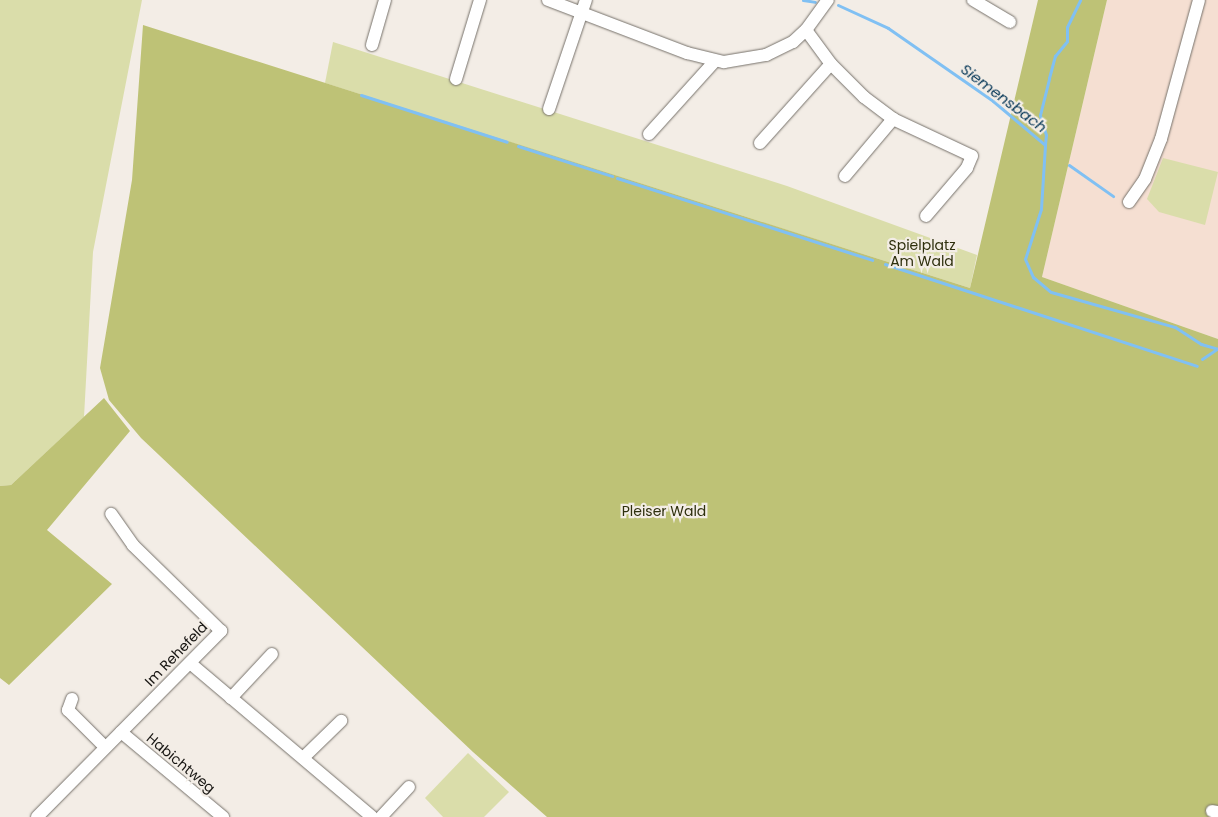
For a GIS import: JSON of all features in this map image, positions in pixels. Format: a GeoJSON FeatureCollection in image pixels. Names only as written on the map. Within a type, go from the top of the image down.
{"type":"FeatureCollection","features":[{"type":"Feature","properties":{"kind":"street"},"geometry":{"type":"LineString","coordinates":[[372,45],[385,0]]}},
{"type":"Feature","properties":{"kind":"street"},"geometry":{"type":"LineString","coordinates":[[456,79],[480,0]]}},
{"type":"Feature","properties":{"kind":"street"},"geometry":{"type":"LineString","coordinates":[[548,0],[580,14],[714,62],[766,55],[793,42],[806,30],[828,0]]}},
{"type":"Feature","properties":{"kind":"street"},"geometry":{"type":"LineString","coordinates":[[549,109],[586,0]]}},
{"type":"Feature","properties":{"kind":"street"},"geometry":{"type":"LineString","coordinates":[[973,0],[1010,22]]}},
{"type":"Feature","properties":{"kind":"street"},"geometry":{"type":"LineString","coordinates":[[1130,202],[1145,179],[1161,139],[1199,0]]}},
{"type":"Feature","properties":{"kind":"street"},"geometry":{"type":"LineString","coordinates":[[806,30],[831,64],[864,97],[893,119],[972,156],[966,168],[926,216]]}},
{"type":"Feature","properties":{"kind":"street"},"geometry":{"type":"LineString","coordinates":[[649,134],[714,62]]}},
{"type":"Feature","properties":{"kind":"street"},"geometry":{"type":"LineString","coordinates":[[760,143],[831,64]]}},
{"type":"Feature","properties":{"kind":"street"},"geometry":{"type":"LineString","coordinates":[[845,176],[893,119]]}},
{"type":"Feature","properties":{"kind":"street","name":"Im Rehefeld"},"geometry":{"type":"LineString","coordinates":[[46,814],[105,747],[221,631],[133,545],[111,514]]}},
{"type":"Feature","properties":{"kind":"street"},"geometry":{"type":"LineString","coordinates":[[231,698],[272,654]]}},
{"type":"Feature","properties":{"kind":"street"},"geometry":{"type":"LineString","coordinates":[[190,663],[304,757],[372,817]]}},
{"type":"Feature","properties":{"kind":"street"},"geometry":{"type":"LineString","coordinates":[[72,699],[68,710],[105,747]]}},
{"type":"Feature","properties":{"kind":"street"},"geometry":{"type":"LineString","coordinates":[[304,757],[341,721]]}},
{"type":"Feature","properties":{"kind":"street","name":"Habichtweg"},"geometry":{"type":"LineString","coordinates":[[121,732],[223,817]]}},
{"type":"Feature","properties":{"kind":"street"},"geometry":{"type":"LineString","coordinates":[[381,817],[409,787]]}},
{"type":"Feature","properties":{"kind":"shaded area"},"geometry":{"type":"Polygon","coordinates":[[[1107,0],[1218,0],[1218,339],[1042,277],[1107,0]]]}},
{"type":"Feature","properties":{"kind":"green space"},"geometry":{"type":"Polygon","coordinates":[[[0,0],[142,0],[93,252],[84,417],[11,485],[0,486],[0,0]]]}},
{"type":"Feature","properties":{"kind":"green space","name":"Pleiser Wald"},"geometry":{"type":"Polygon","coordinates":[[[1038,0],[1107,0],[1042,277],[1218,339],[1218,812],[1211,817],[547,817],[473,752],[141,438],[109,400],[100,368],[132,180],[143,25],[970,288],[1038,0]]]}},
{"type":"Feature","properties":{"kind":"green space","name":"Spielplatz Am Wald"},"geometry":{"type":"Polygon","coordinates":[[[333,42],[787,186],[977,255],[970,288],[325,83],[333,42]]]}},
{"type":"Feature","properties":{"kind":"green space"},"geometry":{"type":"Polygon","coordinates":[[[1163,158],[1218,172],[1205,225],[1159,212],[1147,199],[1163,158]]]}},
{"type":"Feature","properties":{"kind":"green space"},"geometry":{"type":"Polygon","coordinates":[[[104,398],[130,431],[47,530],[112,584],[9,685],[0,678],[0,486],[11,485],[104,398]]]}},
{"type":"Feature","properties":{"kind":"green space"},"geometry":{"type":"Polygon","coordinates":[[[468,753],[509,792],[484,817],[443,817],[425,798],[468,753]]]}},
{"type":"Feature","properties":{"kind":"waterway","name":"Siemensbach"},"geometry":{"type":"LineString","coordinates":[[803,0],[815,2]]}},
{"type":"Feature","properties":{"kind":"waterway"},"geometry":{"type":"LineString","coordinates":[[1045,144],[1046,135],[1040,115],[1055,56],[1067,41],[1067,27],[1080,0]]}},
{"type":"Feature","properties":{"kind":"waterway","name":"Siemensbach"},"geometry":{"type":"LineString","coordinates":[[838,5],[888,28],[993,101],[1045,145],[1041,209],[1025,259],[1033,277],[1051,292],[1175,327],[1201,344],[1218,349]]}},
{"type":"Feature","properties":{"kind":"waterway"},"geometry":{"type":"LineString","coordinates":[[361,95],[507,142]]}},
{"type":"Feature","properties":{"kind":"waterway"},"geometry":{"type":"LineString","coordinates":[[518,146],[612,176]]}},
{"type":"Feature","properties":{"kind":"waterway"},"geometry":{"type":"LineString","coordinates":[[1069,165],[1113,196]]}},
{"type":"Feature","properties":{"kind":"waterway"},"geometry":{"type":"LineString","coordinates":[[617,178],[872,260]]}},
{"type":"Feature","properties":{"kind":"waterway"},"geometry":{"type":"LineString","coordinates":[[885,264],[1197,366]]}},
{"type":"Feature","properties":{"kind":"waterway"},"geometry":{"type":"LineString","coordinates":[[1202,359],[1217,349]]}}]}
